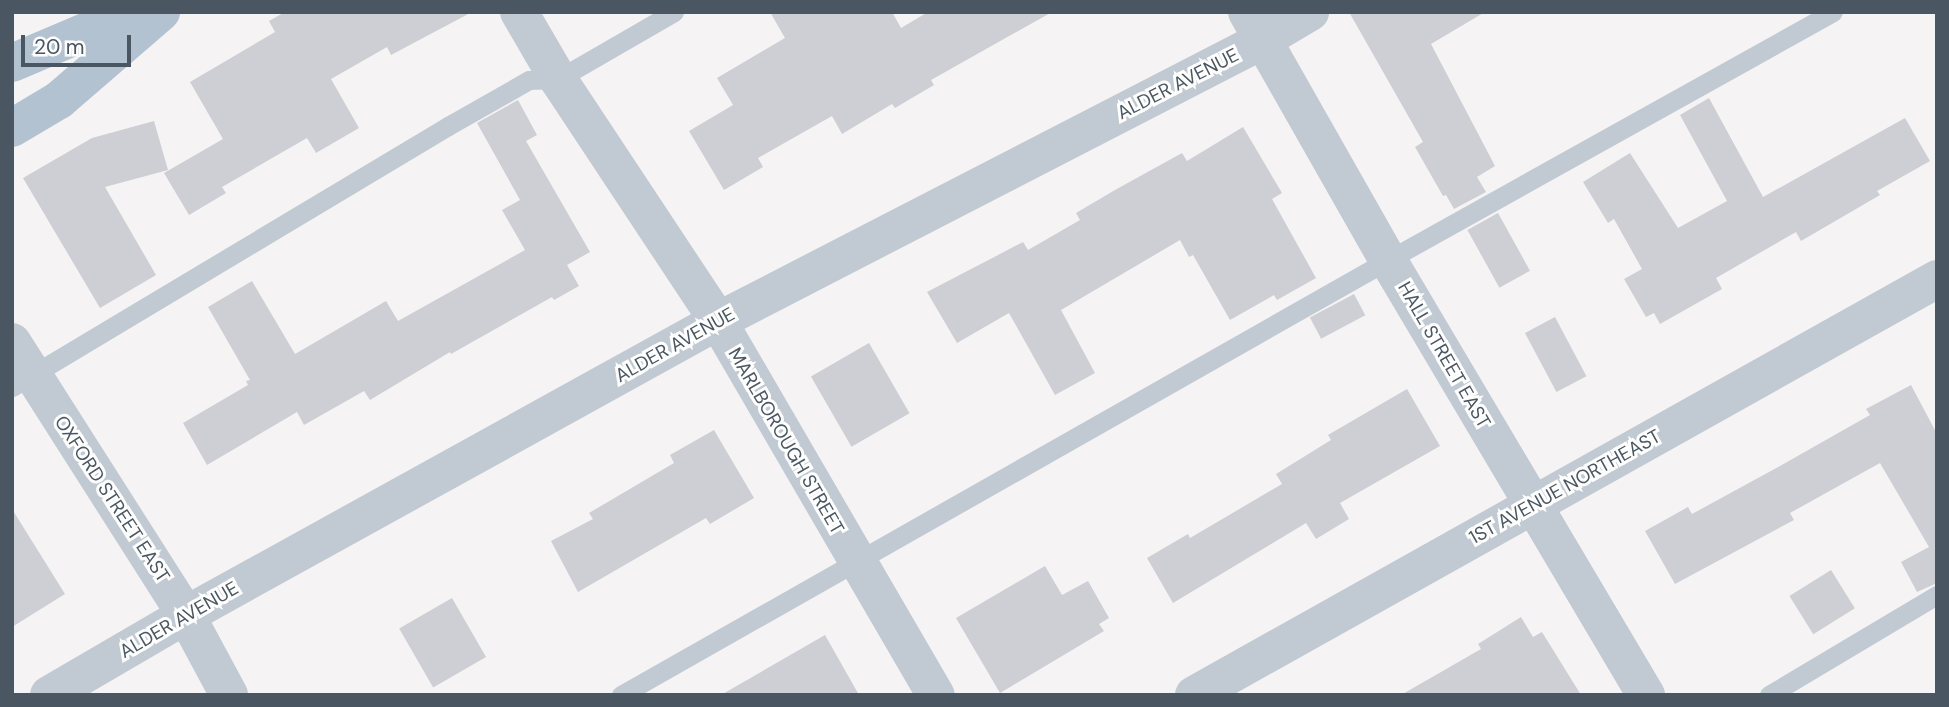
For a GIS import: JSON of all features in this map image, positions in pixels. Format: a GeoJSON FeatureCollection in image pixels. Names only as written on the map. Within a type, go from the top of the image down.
{"type":"FeatureCollection","features":[{"type":"Feature","properties":{"kind":"main road"},"geometry":{"type":"LineString","coordinates":[[12,63],[132,12]]}},
{"type":"Feature","properties":{"kind":"main road"},"geometry":{"type":"LineString","coordinates":[[12,128],[59,100],[161,12]]}},
{"type":"Feature","properties":{"kind":"street","name":"MARLBOROUGH STREET"},"geometry":{"type":"LineString","coordinates":[[519,12],[558,79],[718,321],[856,562],[936,695]]}},
{"type":"Feature","properties":{"kind":"street","name":"ALDER AVENUE"},"geometry":{"type":"LineString","coordinates":[[49,695],[186,615],[1255,26],[1310,12]]}},
{"type":"Feature","properties":{"kind":"street","name":"HALL STREET EAST"},"geometry":{"type":"LineString","coordinates":[[1255,26],[1388,260],[1646,695]]}},
{"type":"Feature","properties":{"kind":"street","name":"1ST AVENUE NORTHEAST"},"geometry":{"type":"LineString","coordinates":[[1194,695],[1937,279]]}},
{"type":"Feature","properties":{"kind":"street","name":"OXFORD STREET EAST"},"geometry":{"type":"LineString","coordinates":[[12,342],[22,381],[186,615],[229,695]]}},
{"type":"Feature","properties":{"kind":"lane"},"geometry":{"type":"LineString","coordinates":[[22,381],[529,80],[558,79],[674,12]]}},
{"type":"Feature","properties":{"kind":"lane"},"geometry":{"type":"LineString","coordinates":[[621,695],[1388,260],[1833,12]]}},
{"type":"Feature","properties":{"kind":"lane"},"geometry":{"type":"LineString","coordinates":[[1769,695],[1937,595]]}},
{"type":"Feature","properties":{"kind":"building"},"geometry":{"type":"Polygon","coordinates":[[[285,12],[472,12],[391,55],[387,47],[331,79],[359,128],[316,153],[307,138],[222,187],[226,193],[189,215],[164,173],[223,139],[190,82],[275,32],[269,21],[285,12]]]}},
{"type":"Feature","properties":{"kind":"building"},"geometry":{"type":"Polygon","coordinates":[[[770,12],[892,12],[901,28],[928,12],[1052,12],[931,80],[934,85],[895,108],[892,104],[842,134],[832,116],[758,158],[763,167],[724,190],[689,131],[733,105],[717,78],[785,38],[770,12]]]}},
{"type":"Feature","properties":{"kind":"building"},"geometry":{"type":"Polygon","coordinates":[[[1349,12],[1485,12],[1431,44],[1495,166],[1477,177],[1486,192],[1454,209],[1446,195],[1443,196],[1415,147],[1423,142],[1349,12]]]}},
{"type":"Feature","properties":{"kind":"building"},"geometry":{"type":"Polygon","coordinates":[[[1709,98],[1763,197],[1905,118],[1930,161],[1877,191],[1880,195],[1801,241],[1796,232],[1716,278],[1722,289],[1660,324],[1654,313],[1646,317],[1624,279],[1642,269],[1614,219],[1608,223],[1583,182],[1630,153],[1678,228],[1727,201],[1680,115],[1709,98]]]}},
{"type":"Feature","properties":{"kind":"building"},"geometry":{"type":"Polygon","coordinates":[[[518,100],[537,135],[526,141],[590,252],[567,265],[579,286],[554,300],[552,297],[451,354],[450,352],[370,400],[364,391],[304,425],[297,412],[207,465],[183,423],[248,385],[246,381],[250,380],[208,307],[252,281],[295,354],[386,301],[398,321],[525,250],[502,210],[520,200],[477,123],[518,100]]]}},
{"type":"Feature","properties":{"kind":"building"},"geometry":{"type":"Polygon","coordinates":[[[154,121],[168,170],[105,187],[156,275],[100,308],[23,178],[92,138],[154,121]]]}},
{"type":"Feature","properties":{"kind":"building"},"geometry":{"type":"Polygon","coordinates":[[[1243,127],[1282,193],[1272,199],[1316,278],[1277,300],[1274,295],[1230,320],[1193,255],[1189,257],[1180,240],[1061,310],[1095,373],[1055,395],[1009,313],[957,343],[927,292],[1023,242],[1028,250],[1080,220],[1076,213],[1115,190],[1182,153],[1187,161],[1243,127]]]}},
{"type":"Feature","properties":{"kind":"building"},"geometry":{"type":"Polygon","coordinates":[[[1498,213],[1530,271],[1499,288],[1467,230],[1498,213]]]}},
{"type":"Feature","properties":{"kind":"building"},"geometry":{"type":"Polygon","coordinates":[[[1354,294],[1365,315],[1321,339],[1310,317],[1354,294]]]}},
{"type":"Feature","properties":{"kind":"building"},"geometry":{"type":"Polygon","coordinates":[[[1555,317],[1586,376],[1556,392],[1525,333],[1555,317]]]}},
{"type":"Feature","properties":{"kind":"building"},"geometry":{"type":"Polygon","coordinates":[[[869,343],[910,413],[851,447],[811,377],[869,343]]]}},
{"type":"Feature","properties":{"kind":"building"},"geometry":{"type":"Polygon","coordinates":[[[1911,385],[1937,434],[1937,583],[1917,592],[1901,562],[1929,547],[1880,463],[1790,513],[1794,520],[1675,584],[1645,531],[1688,507],[1692,514],[1780,466],[1870,415],[1866,409],[1911,385]]]}},
{"type":"Feature","properties":{"kind":"building"},"geometry":{"type":"Polygon","coordinates":[[[1407,389],[1440,446],[1340,503],[1349,519],[1316,539],[1306,523],[1173,603],[1147,558],[1188,534],[1190,538],[1282,484],[1276,474],[1331,440],[1328,435],[1407,389]]]}},
{"type":"Feature","properties":{"kind":"building"},"geometry":{"type":"Polygon","coordinates":[[[714,430],[754,498],[710,524],[706,518],[578,592],[551,541],[593,519],[589,513],[674,463],[670,455],[714,430]]]}},
{"type":"Feature","properties":{"kind":"building"},"geometry":{"type":"Polygon","coordinates":[[[12,509],[65,594],[12,627],[12,509]]]}},
{"type":"Feature","properties":{"kind":"building"},"geometry":{"type":"Polygon","coordinates":[[[1045,566],[1062,595],[1088,581],[1109,618],[1099,624],[1104,631],[1000,693],[956,618],[1045,566]]]}},
{"type":"Feature","properties":{"kind":"building"},"geometry":{"type":"Polygon","coordinates":[[[1831,570],[1855,608],[1813,634],[1789,596],[1831,570]]]}},
{"type":"Feature","properties":{"kind":"building"},"geometry":{"type":"Polygon","coordinates":[[[452,598],[486,657],[433,687],[399,628],[452,598]]]}},
{"type":"Feature","properties":{"kind":"building"},"geometry":{"type":"Polygon","coordinates":[[[1521,617],[1533,637],[1542,632],[1581,695],[1401,695],[1481,649],[1478,644],[1521,617]]]}},
{"type":"Feature","properties":{"kind":"building"},"geometry":{"type":"Polygon","coordinates":[[[825,635],[859,695],[721,695],[825,635]]]}}]}
